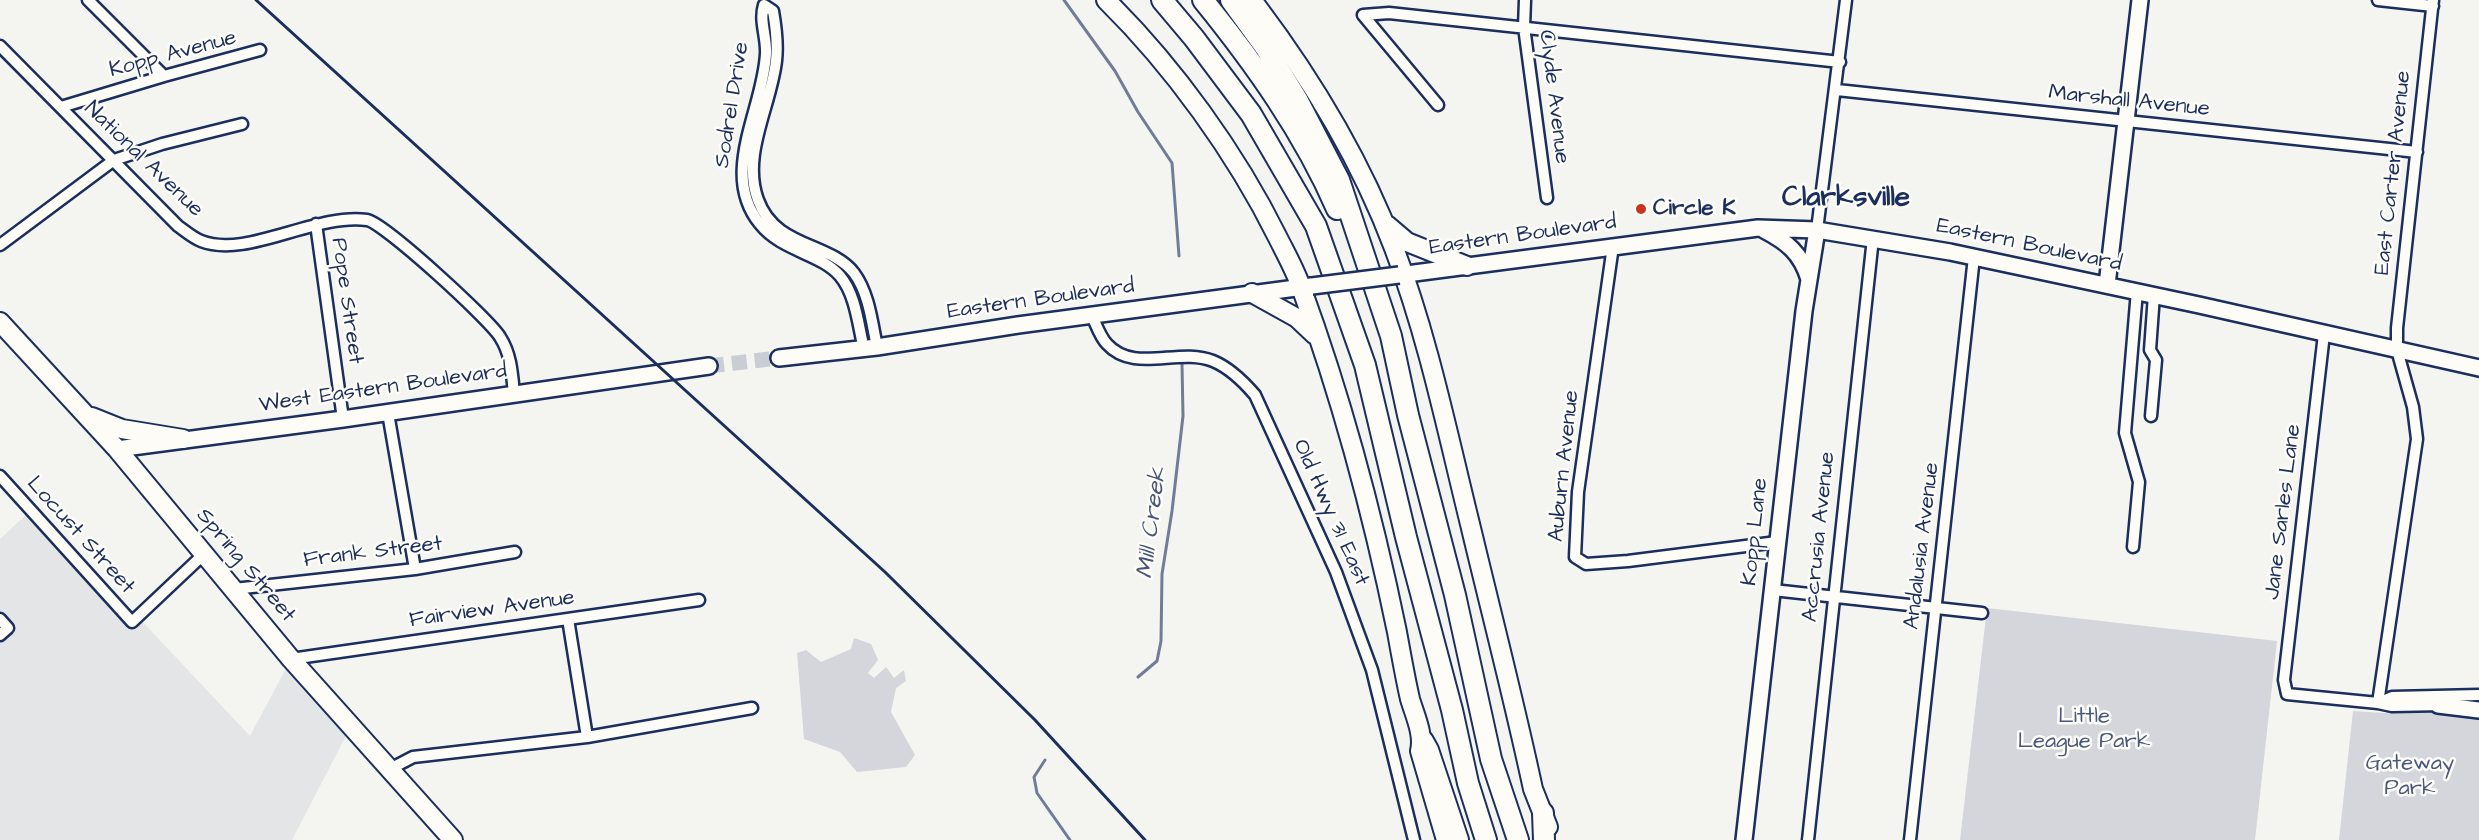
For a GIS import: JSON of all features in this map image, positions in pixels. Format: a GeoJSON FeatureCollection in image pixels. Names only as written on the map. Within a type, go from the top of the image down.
{"type":"FeatureCollection","features":[{"type":"Feature","properties":{"kind":"highway"},"geometry":{"type":"LineString","coordinates":[[1162,0],[1194,38],[1251,114],[1316,226],[1365,365],[1406,537],[1452,710],[1468,783],[1486,840]]}},
{"type":"Feature","properties":{"kind":"highway"},"geometry":{"type":"LineString","coordinates":[[1203,0],[1248,56],[1287,114],[1327,186],[1391,336]]}},
{"type":"Feature","properties":{"kind":"highway"},"geometry":{"type":"LineString","coordinates":[[1232,0],[1266,48],[1298,101],[1339,180],[1391,336],[1408,415],[1455,595],[1491,759],[1518,840]]}},
{"type":"Feature","properties":{"kind":"highway"},"geometry":{"type":"LineString","coordinates":[[1422,741],[1428,750],[1458,840]]}},
{"type":"Feature","properties":{"kind":"highway"},"geometry":{"type":"LineString","coordinates":[[1543,813],[1544,840]]}},
{"type":"Feature","properties":{"kind":"main road"},"geometry":{"type":"LineString","coordinates":[[1106,0],[1131,25],[1158,58],[1222,144],[1257,200],[1306,287],[1319,340],[1348,430],[1382,558],[1410,699],[1422,741],[1420,751],[1446,840]]}},
{"type":"Feature","properties":{"kind":"main road"},"geometry":{"type":"LineString","coordinates":[[1252,0],[1284,43],[1329,113],[1361,172],[1381,219],[1426,348],[1533,789],[1554,840]]}},
{"type":"Feature","properties":{"kind":"main road"},"geometry":{"type":"LineString","coordinates":[[2107,285],[2140,0]]}},
{"type":"Feature","properties":{"kind":"main road"},"geometry":{"type":"LineString","coordinates":[[1381,219],[1407,242],[1467,266]]}},
{"type":"Feature","properties":{"kind":"main road"},"geometry":{"type":"LineString","coordinates":[[1758,228],[1793,248],[1804,263],[1809,279]]}},
{"type":"Feature","properties":{"kind":"main road","name":"Eastern Boulevard"},"geometry":{"type":"LineString","coordinates":[[779,357],[870,348],[1252,293],[1758,228],[1817,230],[1974,257],[2479,368]]}},
{"type":"Feature","properties":{"kind":"main road","name":"Kopp Lane"},"geometry":{"type":"LineString","coordinates":[[1744,840],[1777,542],[1817,230]]}},
{"type":"Feature","properties":{"kind":"main road"},"geometry":{"type":"LineString","coordinates":[[1252,293],[1297,318],[1319,340]]}},
{"type":"Feature","properties":{"kind":"main road","name":"Spring Street"},"geometry":{"type":"LineString","coordinates":[[0,322],[117,449],[291,659],[453,840]]}},
{"type":"Feature","properties":{"kind":"main road","name":"West Eastern Boulevard"},"geometry":{"type":"LineString","coordinates":[[117,449],[388,413],[709,366]]}},
{"type":"Feature","properties":{"kind":"main road"},"geometry":{"type":"LineString","coordinates":[[85,414],[122,429],[183,439]]}},
{"type":"Feature","properties":{"kind":"main road"},"geometry":{"type":"LineString","coordinates":[[2438,705],[2479,710]]}},
{"type":"Feature","properties":{"kind":"street"},"geometry":{"type":"LineString","coordinates":[[88,0],[164,76]]}},
{"type":"Feature","properties":{"kind":"street","name":"Clyde Avenue"},"geometry":{"type":"LineString","coordinates":[[1525,0],[1524,27],[1547,198]]}},
{"type":"Feature","properties":{"kind":"street"},"geometry":{"type":"LineString","coordinates":[[1817,230],[1837,90],[1846,0]]}},
{"type":"Feature","properties":{"kind":"street"},"geometry":{"type":"LineString","coordinates":[[2378,0],[2433,3]]}},
{"type":"Feature","properties":{"kind":"street","name":"East Carter Avenue"},"geometry":{"type":"LineString","coordinates":[[2378,703],[2417,439],[2413,407],[2397,350],[2397,328],[2433,3]]}},
{"type":"Feature","properties":{"kind":"street","name":"Sodrel Drive"},"geometry":{"type":"LineString","coordinates":[[764,4],[773,11],[777,36],[776,63],[753,159],[753,179],[758,201],[765,215],[788,236],[843,263],[853,272],[864,294],[870,348],[851,295],[839,274],[775,240],[759,223],[746,203],[741,181],[766,55],[761,14],[764,4]]}},
{"type":"Feature","properties":{"kind":"street"},"geometry":{"type":"LineString","coordinates":[[1438,105],[1363,15],[1389,13],[1840,62]]}},
{"type":"Feature","properties":{"kind":"street","name":"National Avenue"},"geometry":{"type":"LineString","coordinates":[[0,46],[178,226],[199,240],[220,246],[236,246],[316,224],[364,219],[373,221],[434,272],[500,336],[511,360],[514,394]]}},
{"type":"Feature","properties":{"kind":"street","name":"Kopp Avenue"},"geometry":{"type":"LineString","coordinates":[[61,107],[260,50]]}},
{"type":"Feature","properties":{"kind":"street","name":"Marshall Avenue"},"geometry":{"type":"LineString","coordinates":[[1837,90],[2416,152]]}},
{"type":"Feature","properties":{"kind":"street"},"geometry":{"type":"LineString","coordinates":[[0,245],[114,160],[162,144],[242,124]]}},
{"type":"Feature","properties":{"kind":"street","name":"Pope Street"},"geometry":{"type":"LineString","coordinates":[[316,224],[343,419]]}},
{"type":"Feature","properties":{"kind":"street","name":"Accrusia Avenue"},"geometry":{"type":"LineString","coordinates":[[1808,840],[1873,238]]}},
{"type":"Feature","properties":{"kind":"street","name":"Auburn Avenue"},"geometry":{"type":"LineString","coordinates":[[1613,246],[1578,492],[1575,557],[1586,564],[1628,561],[1777,542]]}},
{"type":"Feature","properties":{"kind":"street","name":"Andalusia Avenue"},"geometry":{"type":"LineString","coordinates":[[1910,840],[1974,257]]}},
{"type":"Feature","properties":{"kind":"street"},"geometry":{"type":"LineString","coordinates":[[2133,547],[2139,482],[2125,433],[2137,291]]}},
{"type":"Feature","properties":{"kind":"street"},"geometry":{"type":"LineString","coordinates":[[2151,416],[2156,360],[2150,350],[2154,295]]}},
{"type":"Feature","properties":{"kind":"street","name":"Old Hwy 31 East"},"geometry":{"type":"LineString","coordinates":[[1092,316],[1106,343],[1118,353],[1140,359],[1174,356],[1212,360],[1240,378],[1255,395],[1336,572],[1372,670],[1414,840]]}},
{"type":"Feature","properties":{"kind":"street","name":"Jane Sarles Lane"},"geometry":{"type":"LineString","coordinates":[[2324,334],[2284,680],[2287,694],[2378,703]]}},
{"type":"Feature","properties":{"kind":"street"},"geometry":{"type":"LineString","coordinates":[[388,413],[415,569]]}},
{"type":"Feature","properties":{"kind":"street","name":"Locust Street"},"geometry":{"type":"LineString","coordinates":[[0,476],[132,622],[204,554]]}},
{"type":"Feature","properties":{"kind":"street","name":"Frank Street"},"geometry":{"type":"LineString","coordinates":[[234,590],[415,569],[515,552]]}},
{"type":"Feature","properties":{"kind":"street"},"geometry":{"type":"LineString","coordinates":[[1773,590],[1982,613]]}},
{"type":"Feature","properties":{"kind":"street","name":"Fairview Avenue"},"geometry":{"type":"LineString","coordinates":[[291,659],[699,600]]}},
{"type":"Feature","properties":{"kind":"street"},"geometry":{"type":"LineString","coordinates":[[0,619],[4,632]]}},
{"type":"Feature","properties":{"kind":"street"},"geometry":{"type":"LineString","coordinates":[[568,619],[586,737]]}},
{"type":"Feature","properties":{"kind":"street"},"geometry":{"type":"LineString","coordinates":[[2378,703],[2392,697],[2479,695]]}},
{"type":"Feature","properties":{"kind":"street"},"geometry":{"type":"LineString","coordinates":[[2378,703],[2392,706],[2479,704]]}},
{"type":"Feature","properties":{"kind":"street"},"geometry":{"type":"LineString","coordinates":[[390,769],[413,757],[586,737],[752,708]]}},
{"type":"Feature","properties":{"kind":"shaded area"},"geometry":{"type":"Polygon","coordinates":[[[31,510],[132,621],[137,616],[250,736],[291,659],[351,726],[292,840],[0,840],[0,635],[7,628],[0,620],[0,539],[31,510]]]}},
{"type":"Feature","properties":{"kind":"green space","name":"Little League Park"},"geometry":{"type":"Polygon","coordinates":[[[1987,608],[2277,641],[2255,840],[1960,840],[1987,608]]]}},
{"type":"Feature","properties":{"kind":"green space"},"geometry":{"type":"Polygon","coordinates":[[[854,638],[871,644],[878,660],[868,673],[874,678],[886,667],[894,678],[904,670],[906,681],[896,688],[891,712],[915,755],[906,767],[857,772],[840,752],[804,739],[797,653],[806,650],[821,662],[851,649],[854,638]]]}},
{"type":"Feature","properties":{"kind":"green space","name":"Gateway Park"},"geometry":{"type":"Polygon","coordinates":[[[2353,711],[2437,712],[2479,717],[2479,840],[2339,840],[2353,711]]]}},
{"type":"Feature","properties":{"kind":"waterway","name":"Mill Creek"},"geometry":{"type":"LineString","coordinates":[[1064,0],[1115,71],[1138,112],[1172,163],[1179,256]]}},
{"type":"Feature","properties":{"kind":"waterway","name":"Mill Creek"},"geometry":{"type":"LineString","coordinates":[[1138,677],[1157,661],[1161,641],[1162,574],[1183,416],[1182,364]]}},
{"type":"Feature","properties":{"kind":"waterway","name":"Mill Creek"},"geometry":{"type":"LineString","coordinates":[[1045,760],[1034,777],[1037,793],[1070,840]]}},
{"type":"Feature","properties":{"kind":"tunnel"},"geometry":{"type":"LineString","coordinates":[[709,366],[779,358]]}},
{"type":"Feature","properties":{"kind":"railway"},"geometry":{"type":"LineString","coordinates":[[256,0],[885,572],[1035,720],[1145,840]]}},
{"type":"Feature","properties":{"kind":"place","name":"Circle K"},"geometry":{"type":"Point","coordinates":[1641,209]}},
{"type":"Feature","properties":{"kind":"district","name":"Clarksville"},"geometry":{"type":"Point","coordinates":[1846,199]}}]}
